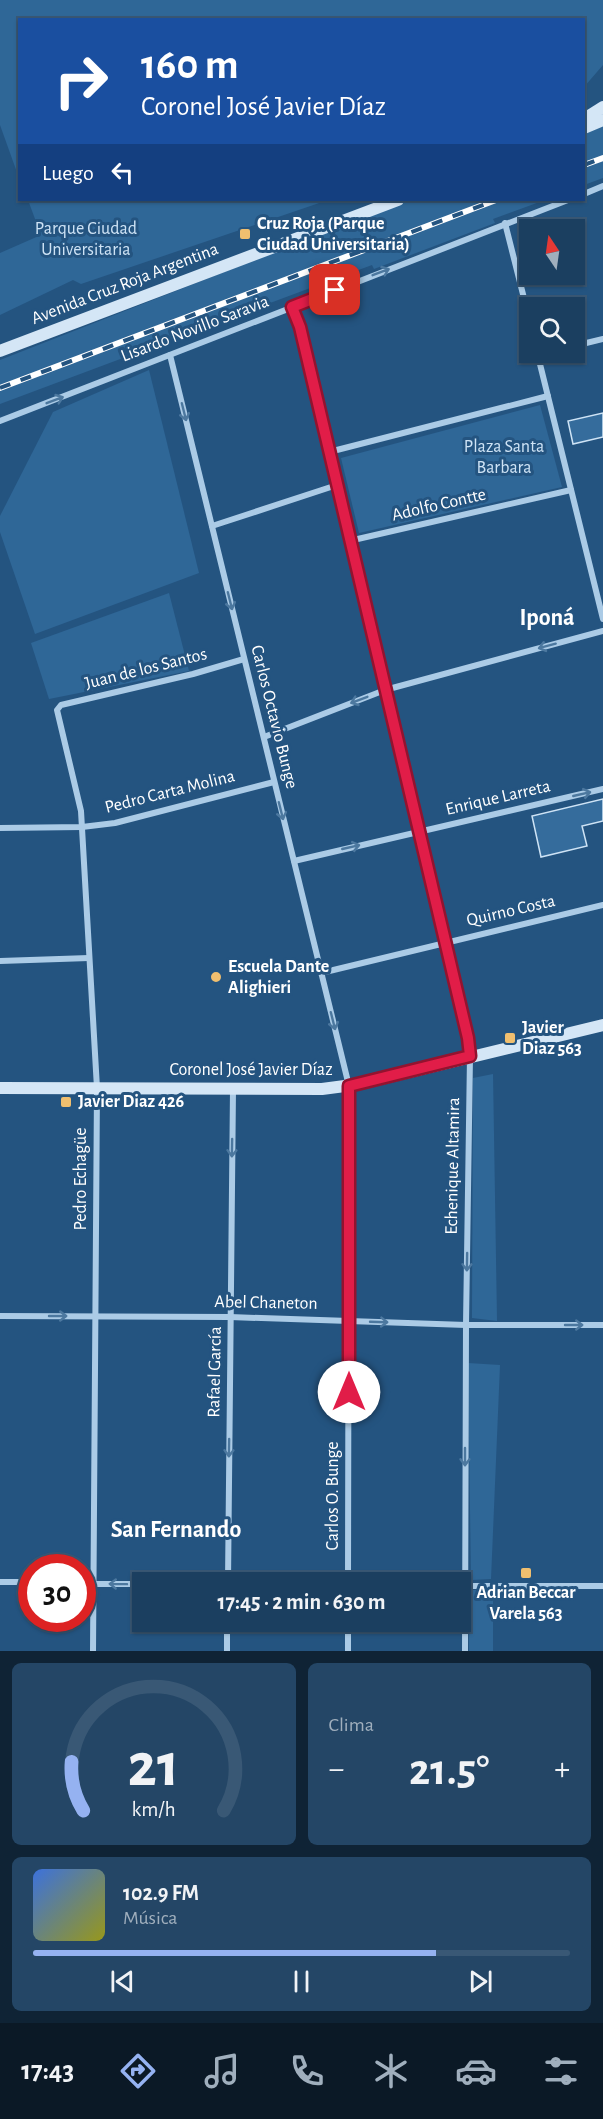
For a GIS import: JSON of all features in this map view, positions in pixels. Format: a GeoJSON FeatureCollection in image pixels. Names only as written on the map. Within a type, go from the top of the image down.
{"type":"FeatureCollection","features":[{"type":"Feature","properties":{"kind":"main road"},"geometry":{"type":"LineString","coordinates":[[585,119],[603,107]]}},
{"type":"Feature","properties":{"kind":"main road"},"geometry":{"type":"LineString","coordinates":[[585,129],[603,120]]}},
{"type":"Feature","properties":{"kind":"main road","name":"Avenida Cruz Roja Argentina"},"geometry":{"type":"LineString","coordinates":[[0,351],[395,201]]}},
{"type":"Feature","properties":{"kind":"main road","name":"Coronel José Javier Díaz"},"geometry":{"type":"LineString","coordinates":[[0,1088],[322,1089],[349,1086],[603,1025]]}},
{"type":"Feature","properties":{"kind":"street"},"geometry":{"type":"LineString","coordinates":[[585,194],[603,186]]}},
{"type":"Feature","properties":{"kind":"street","name":"Lisardo Novillo Saravia"},"geometry":{"type":"LineString","coordinates":[[0,421],[565,201]]}},
{"type":"Feature","properties":{"kind":"street"},"geometry":{"type":"LineString","coordinates":[[505,223],[524,297]]}},
{"type":"Feature","properties":{"kind":"street","name":"Echenique Altamira"},"geometry":{"type":"LineString","coordinates":[[292,307],[300,327],[468,1038],[470,1056],[463,1572]]}},
{"type":"Feature","properties":{"kind":"street"},"geometry":{"type":"LineString","coordinates":[[585,343],[603,339]]}},
{"type":"Feature","properties":{"kind":"street","name":"Carlos Octavio Bunge"},"geometry":{"type":"LineString","coordinates":[[170,355],[349,1086]]}},
{"type":"Feature","properties":{"kind":"street"},"geometry":{"type":"LineString","coordinates":[[540,363],[603,619]]}},
{"type":"Feature","properties":{"kind":"street"},"geometry":{"type":"LineString","coordinates":[[329,452],[548,396]]}},
{"type":"Feature","properties":{"kind":"street"},"geometry":{"type":"LineString","coordinates":[[212,526],[337,485]]}},
{"type":"Feature","properties":{"kind":"street","name":"Adolfo Contte"},"geometry":{"type":"LineString","coordinates":[[349,541],[571,490]]}},
{"type":"Feature","properties":{"kind":"street"},"geometry":{"type":"LineString","coordinates":[[264,737],[385,690],[603,631]]}},
{"type":"Feature","properties":{"kind":"street","name":"Juan de los Santos"},"geometry":{"type":"LineString","coordinates":[[57,710],[61,705],[193,674],[244,659]]}},
{"type":"Feature","properties":{"kind":"street","name":"Pedro Echagüe"},"geometry":{"type":"LineString","coordinates":[[57,710],[81,810],[97,1088],[93,1554]]}},
{"type":"Feature","properties":{"kind":"street","name":"Pedro Carta Molina"},"geometry":{"type":"LineString","coordinates":[[0,828],[82,827],[132,820],[274,782]]}},
{"type":"Feature","properties":{"kind":"street","name":"Enrique Larreta"},"geometry":{"type":"LineString","coordinates":[[294,861],[603,789]]}},
{"type":"Feature","properties":{"kind":"street","name":"Quirno Costa"},"geometry":{"type":"LineString","coordinates":[[321,973],[603,905]]}},
{"type":"Feature","properties":{"kind":"street"},"geometry":{"type":"LineString","coordinates":[[0,961],[89,958]]}},
{"type":"Feature","properties":{"kind":"street","name":"Carlos O. Bunge"},"geometry":{"type":"LineString","coordinates":[[348,1572],[349,1086]]}},
{"type":"Feature","properties":{"kind":"street","name":"Rafael García"},"geometry":{"type":"LineString","coordinates":[[228,1572],[233,1089]]}},
{"type":"Feature","properties":{"kind":"street","name":"Abel Chaneton"},"geometry":{"type":"LineString","coordinates":[[0,1316],[230,1317],[466,1325],[603,1325]]}},
{"type":"Feature","properties":{"kind":"street"},"geometry":{"type":"LineString","coordinates":[[0,1582],[18,1582]]}},
{"type":"Feature","properties":{"kind":"street"},"geometry":{"type":"LineString","coordinates":[[96,1584],[132,1584]]}},
{"type":"Feature","properties":{"kind":"street"},"geometry":{"type":"LineString","coordinates":[[471,1586],[603,1586]]}},
{"type":"Feature","properties":{"kind":"street","name":"Pedro Echagüe"},"geometry":{"type":"LineString","coordinates":[[93,1632],[93,1651]]}},
{"type":"Feature","properties":{"kind":"street"},"geometry":{"type":"LineString","coordinates":[[227,1651],[228,1632]]}},
{"type":"Feature","properties":{"kind":"street"},"geometry":{"type":"LineString","coordinates":[[348,1632],[348,1651]]}},
{"type":"Feature","properties":{"kind":"street","name":"Echenique Altamira"},"geometry":{"type":"LineString","coordinates":[[464,1632],[465,1651]]}},
{"type":"Feature","properties":{"kind":"green space","name":"Parque Ciudad Universitaria"},"geometry":{"type":"Polygon","coordinates":[[[0,0],[603,0],[603,65],[585,86],[585,18],[18,18],[18,175],[0,125],[0,0]]]}},
{"type":"Feature","properties":{"kind":"green space"},"geometry":{"type":"Polygon","coordinates":[[[603,123],[603,178],[585,185],[585,131],[603,123]]]}},
{"type":"Feature","properties":{"kind":"green space","name":"Parque Ciudad Universitaria"},"geometry":{"type":"Polygon","coordinates":[[[28,201],[325,201],[81,284],[73,280],[0,315],[0,253],[41,235],[28,201]]]}},
{"type":"Feature","properties":{"kind":"green space"},"geometry":{"type":"Polygon","coordinates":[[[405,201],[542,201],[493,219],[495,223],[374,269],[372,265],[0,404],[0,360],[405,201]]]}},
{"type":"Feature","properties":{"kind":"green space"},"geometry":{"type":"Polygon","coordinates":[[[149,370],[199,573],[35,634],[0,532],[0,516],[53,412],[149,370]]]}},
{"type":"Feature","properties":{"kind":"green space","name":"Plaza Santa Barbara"},"geometry":{"type":"Polygon","coordinates":[[[540,405],[562,487],[359,533],[341,458],[540,405]]]}},
{"type":"Feature","properties":{"kind":"green space"},"geometry":{"type":"Polygon","coordinates":[[[169,593],[189,671],[49,699],[31,643],[169,593]]]}},
{"type":"Feature","properties":{"kind":"green space"},"geometry":{"type":"Polygon","coordinates":[[[493,1074],[497,1321],[472,1318],[473,1078],[493,1074]]]}},
{"type":"Feature","properties":{"kind":"green space"},"geometry":{"type":"Polygon","coordinates":[[[468,1363],[500,1365],[491,1579],[471,1580],[468,1363]]]}},
{"type":"Feature","properties":{"kind":"green space"},"geometry":{"type":"Polygon","coordinates":[[[471,1590],[493,1590],[493,1651],[469,1651],[471,1590]]]}},
{"type":"Feature","properties":{"kind":"building"},"geometry":{"type":"Polygon","coordinates":[[[603,413],[603,437],[573,444],[568,421],[603,413]]]}},
{"type":"Feature","properties":{"kind":"building"},"geometry":{"type":"Polygon","coordinates":[[[603,799],[603,821],[582,826],[587,846],[541,857],[532,816],[603,799]]]}},
{"type":"Feature","properties":{"kind":"railway"},"geometry":{"type":"LineString","coordinates":[[585,165],[603,158]]}},
{"type":"Feature","properties":{"kind":"railway"},"geometry":{"type":"LineString","coordinates":[[0,388],[493,201]]}},
{"type":"Feature","properties":{"kind":"place","name":"Cruz Roja (Parque Ciudad Universitaria)"},"geometry":{"type":"Point","coordinates":[245,234]}},
{"type":"Feature","properties":{"kind":"place","name":"Escuela Dante Alighieri"},"geometry":{"type":"Point","coordinates":[216,977]}},
{"type":"Feature","properties":{"kind":"place","name":"Javier Diaz 563"},"geometry":{"type":"Point","coordinates":[510,1038]}},
{"type":"Feature","properties":{"kind":"place","name":"Javier Diaz 426"},"geometry":{"type":"Point","coordinates":[66,1102]}},
{"type":"Feature","properties":{"kind":"place","name":"Adrian Beccar Varela 563"},"geometry":{"type":"Point","coordinates":[526,1573]}},
{"type":"Feature","properties":{"kind":"district","name":"Iponá"},"geometry":{"type":"Point","coordinates":[547,618]}},
{"type":"Feature","properties":{"kind":"district","name":"San Fernando"},"geometry":{"type":"Point","coordinates":[176,1530]}},
{"type":"Feature","properties":{"kind":"route"},"geometry":{"type":"LineString","coordinates":[[335,290],[292,307],[300,327],[349,541],[420,831],[468,1038],[470,1056],[349,1086],[349,1392]]}}]}
